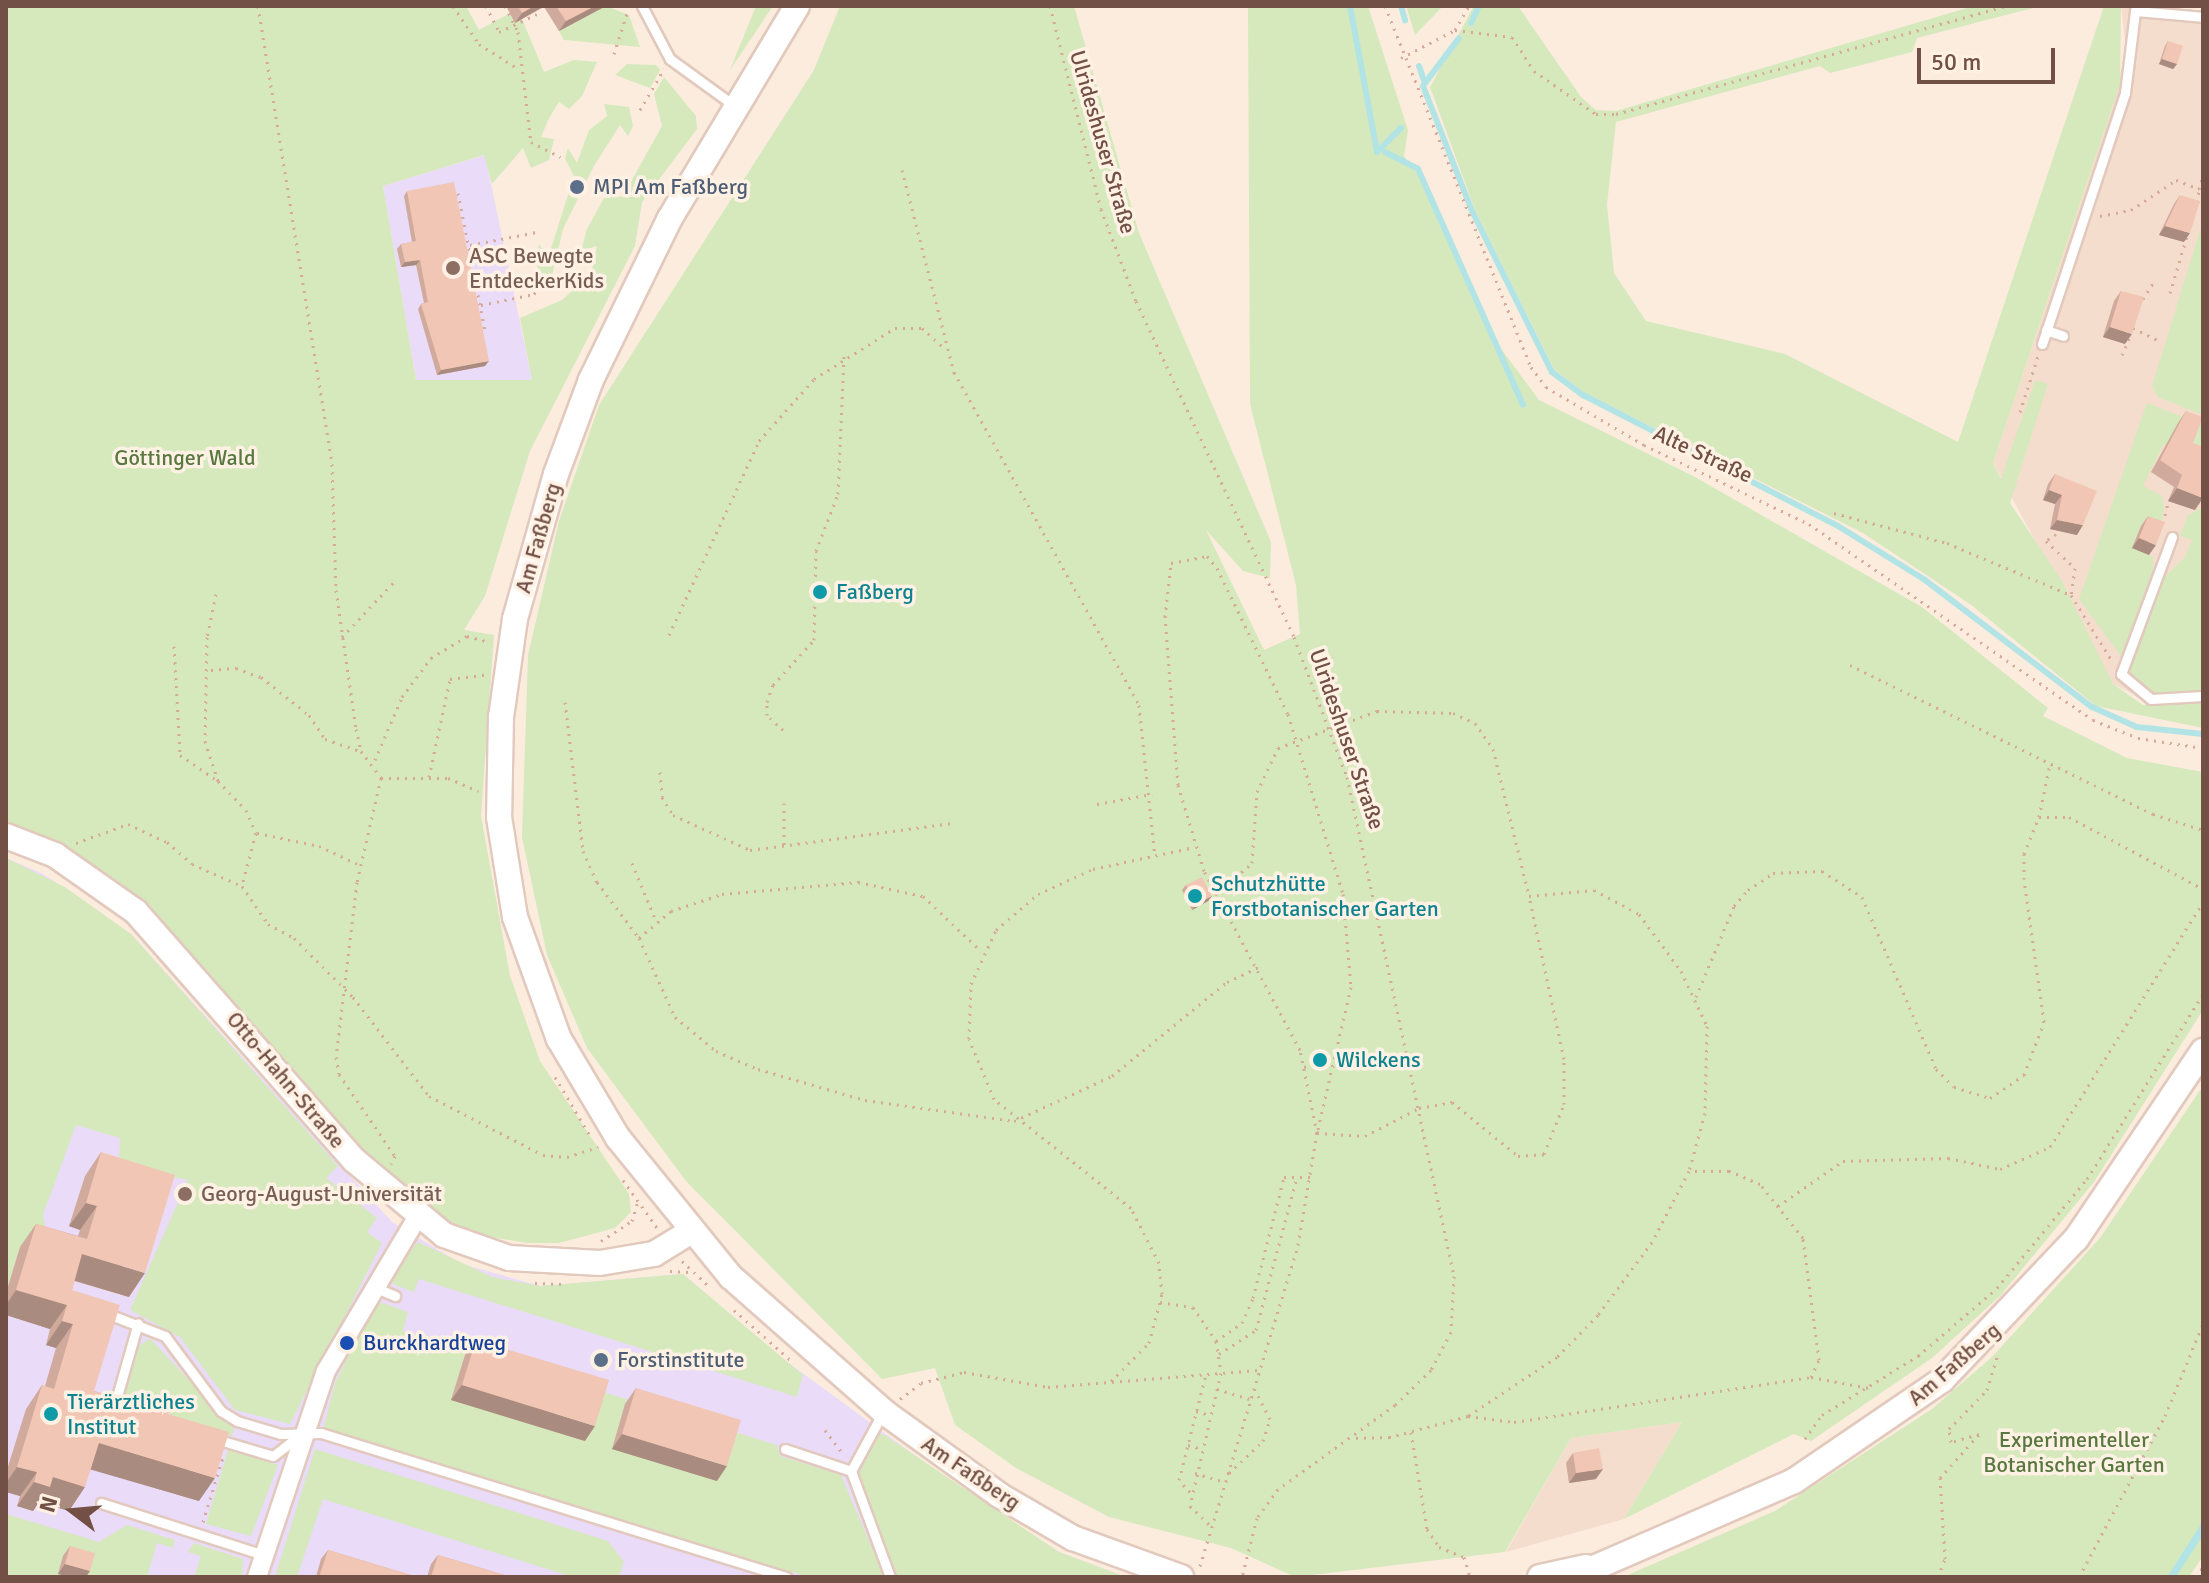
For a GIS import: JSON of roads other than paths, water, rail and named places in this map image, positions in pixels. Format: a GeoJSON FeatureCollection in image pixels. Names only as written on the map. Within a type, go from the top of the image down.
{"type":"FeatureCollection","features":[{"type":"Feature","properties":{"kind":"street","name":"Am Faßberg"},"geometry":{"type":"LineString","coordinates":[[797,6],[669,220],[574,425],[515,619],[501,717],[499,817],[515,917],[542,1003],[600,1107],[691,1225],[787,1326],[884,1412],[1073,1538],[1190,1574]]}},
{"type":"Feature","properties":{"kind":"street","name":"Otto-Hahn-Straße"},"geometry":{"type":"LineString","coordinates":[[6,836],[55,855],[169,945],[354,1160],[417,1218],[509,1258],[595,1258],[650,1244],[691,1225]]}},
{"type":"Feature","properties":{"kind":"street","name":"Am Faßberg"},"geometry":{"type":"LineString","coordinates":[[1573,1577],[1794,1481],[1942,1380],[2029,1295],[2093,1217],[2203,1051]]}},
{"type":"Feature","properties":{"kind":"street"},"geometry":{"type":"LineString","coordinates":[[257,1577],[301,1434],[370,1286],[417,1218]]}},
{"type":"Feature","properties":{"kind":"street","name":"Am Faßberg"},"geometry":{"type":"LineString","coordinates":[[1540,1577],[1608,1563]]}},
{"type":"Feature","properties":{"kind":"lane"},"geometry":{"type":"LineString","coordinates":[[642,6],[670,59],[736,107]]}},
{"type":"Feature","properties":{"kind":"lane"},"geometry":{"type":"LineString","coordinates":[[2042,344],[2125,93],[2135,11],[2203,17]]}},
{"type":"Feature","properties":{"kind":"lane"},"geometry":{"type":"LineString","coordinates":[[2046,330],[2063,336]]}},
{"type":"Feature","properties":{"kind":"lane"},"geometry":{"type":"LineString","coordinates":[[2172,537],[2121,674],[2151,699],[2203,696]]}},
{"type":"Feature","properties":{"kind":"lane"},"geometry":{"type":"LineString","coordinates":[[370,1286],[395,1296]]}},
{"type":"Feature","properties":{"kind":"lane"},"geometry":{"type":"LineString","coordinates":[[99,1311],[138,1323],[173,1342],[226,1415],[301,1434],[321,1433],[786,1577]]}},
{"type":"Feature","properties":{"kind":"lane"},"geometry":{"type":"LineString","coordinates":[[126,1410],[113,1406],[138,1323]]}},
{"type":"Feature","properties":{"kind":"lane"},"geometry":{"type":"LineString","coordinates":[[884,1412],[851,1471],[890,1577]]}},
{"type":"Feature","properties":{"kind":"lane"},"geometry":{"type":"LineString","coordinates":[[209,1436],[273,1456],[301,1434]]}},
{"type":"Feature","properties":{"kind":"lane"},"geometry":{"type":"LineString","coordinates":[[785,1449],[851,1471]]}},
{"type":"Feature","properties":{"kind":"lane"},"geometry":{"type":"LineString","coordinates":[[101,1503],[264,1555]]}},
{"type":"Feature","properties":{"kind":"water"},"geometry":{"type":"Polygon","coordinates":[[[2203,1521],[2203,1535],[2176,1577],[2167,1577],[2203,1521]]]}},
{"type":"Feature","properties":{"kind":"waterway"},"geometry":{"type":"LineString","coordinates":[[1350,6],[1377,152],[1401,128]]}},
{"type":"Feature","properties":{"kind":"waterway"},"geometry":{"type":"LineString","coordinates":[[1401,6],[1405,20]]}},
{"type":"Feature","properties":{"kind":"waterway"},"geometry":{"type":"LineString","coordinates":[[1471,23],[1479,6]]}},
{"type":"Feature","properties":{"kind":"waterway"},"geometry":{"type":"LineString","coordinates":[[1425,83],[1459,38]]}},
{"type":"Feature","properties":{"kind":"waterway"},"geometry":{"type":"LineString","coordinates":[[1419,66],[1425,83]]}},
{"type":"Feature","properties":{"kind":"waterway"},"geometry":{"type":"LineString","coordinates":[[1423,86],[1472,211],[1552,372],[1583,395],[1838,526],[1925,580],[2092,707],[2137,727],[2203,734]]}},
{"type":"Feature","properties":{"kind":"waterway"},"geometry":{"type":"LineString","coordinates":[[1385,152],[1418,169],[1523,405]]}},
{"type":"Feature","properties":{"kind":"place","name":"MPI Am Faßberg"},"geometry":{"type":"Point","coordinates":[577,187]}},
{"type":"Feature","properties":{"kind":"place","name":"ASC Bewegte EntdeckerKids"},"geometry":{"type":"Point","coordinates":[453,268]}},
{"type":"Feature","properties":{"kind":"place","name":"Faßberg"},"geometry":{"type":"Point","coordinates":[820,592]}},
{"type":"Feature","properties":{"kind":"place","name":"Schutzhütte Forstbotanischer Garten"},"geometry":{"type":"Point","coordinates":[1195,896]}},
{"type":"Feature","properties":{"kind":"place","name":"Wilckens"},"geometry":{"type":"Point","coordinates":[1320,1060]}},
{"type":"Feature","properties":{"kind":"place","name":"Georg-August-Universität"},"geometry":{"type":"Point","coordinates":[185,1194]}},
{"type":"Feature","properties":{"kind":"place","name":"Burckhardtweg"},"geometry":{"type":"Point","coordinates":[347,1343]}},
{"type":"Feature","properties":{"kind":"place","name":"Forstinstitute"},"geometry":{"type":"Point","coordinates":[601,1360]}},
{"type":"Feature","properties":{"kind":"place","name":"Tierärztliches Institut"},"geometry":{"type":"Point","coordinates":[51,1414]}},
{"type":"Feature","properties":{"kind":"park label","name":"Göttinger Wald"},"geometry":{"type":"Point","coordinates":[185,458]}},
{"type":"Feature","properties":{"kind":"park label","name":"Experimenteller Botanischer Garten"},"geometry":{"type":"Point","coordinates":[2074,1452]}}]}
